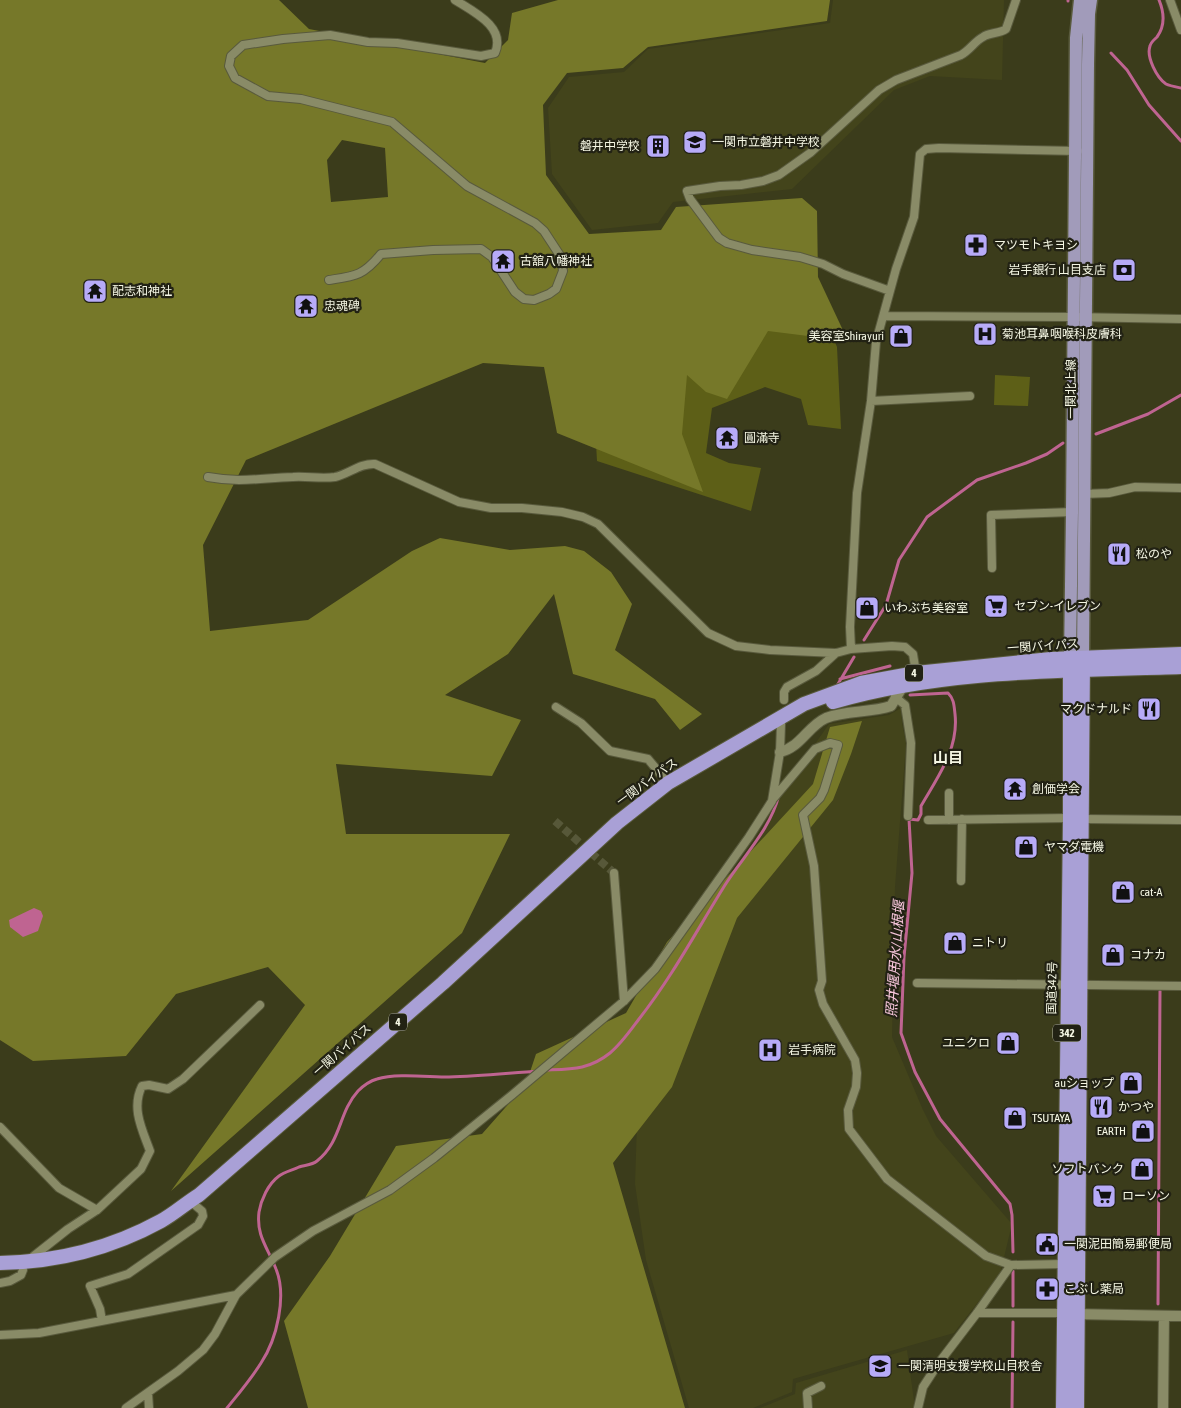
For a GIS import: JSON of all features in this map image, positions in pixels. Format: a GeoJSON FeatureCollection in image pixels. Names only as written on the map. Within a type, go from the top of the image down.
{"type":"FeatureCollection","features":[{"type":"Feature","properties":{"kind":"highway","name":"一関バイパス"},"geometry":{"type":"LineString","coordinates":[[775,724],[841,700],[899,691],[948,679],[1181,654]]}},
{"type":"Feature","properties":{"kind":"highway","name":"一関バイパス"},"geometry":{"type":"LineString","coordinates":[[0,1263],[24,1262],[80,1254],[120,1241],[163,1220],[190,1201],[443,983],[617,823],[668,783],[775,724],[804,704],[861,684],[916,673],[1077,664],[1181,666]]}},
{"type":"Feature","properties":{"kind":"highway","name":"国道342号"},"geometry":{"type":"LineString","coordinates":[[1063,1408],[1070,1314],[1077,818],[1077,664]]}},
{"type":"Feature","properties":{"kind":"highway","name":"国道342号"},"geometry":{"type":"LineString","coordinates":[[1074,986],[1064,1264],[1070,1314],[1076,1408]]}},
{"type":"Feature","properties":{"kind":"main road","name":"一関北上線"},"geometry":{"type":"LineString","coordinates":[[1080,0],[1076,38],[1081,151]]}},
{"type":"Feature","properties":{"kind":"main road","name":"一関北上線"},"geometry":{"type":"LineString","coordinates":[[1077,664],[1072,512],[1079,317],[1081,151],[1089,14],[1092,0]]}},
{"type":"Feature","properties":{"kind":"main road","name":"一関北上線"},"geometry":{"type":"LineString","coordinates":[[1077,664],[1084,494],[1079,317]]}},
{"type":"Feature","properties":{"kind":"street"},"geometry":{"type":"LineString","coordinates":[[328,280],[358,275],[371,266],[381,254],[481,249],[492,257],[515,292],[524,299],[534,300],[556,289],[563,271],[561,257],[544,231],[528,218],[467,186],[392,122],[300,99],[268,96],[235,78],[230,66],[231,56],[243,45],[283,39],[330,36],[368,42],[397,43],[481,56],[495,53],[498,46],[496,33],[485,20],[455,0]]}},
{"type":"Feature","properties":{"kind":"street"},"geometry":{"type":"LineString","coordinates":[[890,291],[843,274],[823,264],[800,257],[752,250],[727,243],[719,238],[690,199],[687,191],[741,185],[763,181],[779,175],[810,153],[878,90],[896,80],[970,51],[982,37],[1000,33],[1006,29],[1016,0]]}},
{"type":"Feature","properties":{"kind":"street"},"geometry":{"type":"LineString","coordinates":[[1170,0],[1181,30]]}},
{"type":"Feature","properties":{"kind":"street"},"geometry":{"type":"LineString","coordinates":[[851,649],[850,626],[857,493],[871,402],[876,342],[896,269],[914,217],[919,158],[922,151],[939,148],[1081,151]]}},
{"type":"Feature","properties":{"kind":"street"},"geometry":{"type":"LineString","coordinates":[[884,316],[1181,319]]}},
{"type":"Feature","properties":{"kind":"street"},"geometry":{"type":"LineString","coordinates":[[871,402],[970,396]]}},
{"type":"Feature","properties":{"kind":"street"},"geometry":{"type":"LineString","coordinates":[[208,477],[228,481],[293,477],[325,478],[337,476],[366,464],[375,464],[459,502],[492,508],[522,508],[562,512],[583,517],[598,524],[708,632],[736,646],[770,650],[836,653],[851,649],[905,647],[913,654],[916,673]]}},
{"type":"Feature","properties":{"kind":"street"},"geometry":{"type":"LineString","coordinates":[[1084,494],[1109,494],[1135,487],[1181,488]]}},
{"type":"Feature","properties":{"kind":"street"},"geometry":{"type":"LineString","coordinates":[[992,568],[991,516],[1072,512]]}},
{"type":"Feature","properties":{"kind":"street"},"geometry":{"type":"LineString","coordinates":[[784,700],[784,692],[787,687],[816,671],[836,653]]}},
{"type":"Feature","properties":{"kind":"street"},"geometry":{"type":"LineString","coordinates":[[780,752],[796,745],[813,726],[825,719],[890,706],[899,691]]}},
{"type":"Feature","properties":{"kind":"street"},"geometry":{"type":"LineString","coordinates":[[899,691],[905,706],[910,737],[908,816]]}},
{"type":"Feature","properties":{"kind":"street"},"geometry":{"type":"LineString","coordinates":[[556,708],[581,723],[610,751],[648,759],[668,783]]}},
{"type":"Feature","properties":{"kind":"street"},"geometry":{"type":"LineString","coordinates":[[772,801],[780,752],[775,724]]}},
{"type":"Feature","properties":{"kind":"street"},"geometry":{"type":"LineString","coordinates":[[126,1408],[178,1371],[203,1350],[215,1334],[236,1295],[275,1257],[313,1230],[390,1190],[434,1158],[624,1001],[655,969],[749,837],[772,801],[816,749],[830,743],[838,746],[824,790],[820,798],[803,815],[814,866],[822,981],[819,990],[823,1004],[851,1053],[856,1067],[856,1086],[848,1110],[850,1129],[888,1179],[986,1256],[1011,1265],[1064,1264]]}},
{"type":"Feature","properties":{"kind":"street"},"geometry":{"type":"LineString","coordinates":[[949,793],[949,820]]}},
{"type":"Feature","properties":{"kind":"street"},"geometry":{"type":"LineString","coordinates":[[928,820],[1077,818],[1181,820]]}},
{"type":"Feature","properties":{"kind":"street"},"geometry":{"type":"LineString","coordinates":[[961,881],[962,819]]}},
{"type":"Feature","properties":{"kind":"street"},"geometry":{"type":"LineString","coordinates":[[614,873],[624,1001]]}},
{"type":"Feature","properties":{"kind":"street"},"geometry":{"type":"LineString","coordinates":[[917,983],[1181,986]]}},
{"type":"Feature","properties":{"kind":"street"},"geometry":{"type":"LineString","coordinates":[[0,1282],[10,1282],[21,1276],[24,1262],[97,1210],[141,1169],[150,1151],[140,1124],[137,1108],[138,1096],[142,1086],[149,1085],[168,1089],[183,1079],[260,1005]]}},
{"type":"Feature","properties":{"kind":"street"},"geometry":{"type":"LineString","coordinates":[[0,1127],[59,1188],[97,1210]]}},
{"type":"Feature","properties":{"kind":"street"},"geometry":{"type":"LineString","coordinates":[[102,1321],[100,1309],[90,1286],[128,1274],[198,1225],[204,1216],[202,1211],[190,1201]]}},
{"type":"Feature","properties":{"kind":"street"},"geometry":{"type":"LineString","coordinates":[[918,1408],[923,1387],[1011,1265]]}},
{"type":"Feature","properties":{"kind":"street"},"geometry":{"type":"LineString","coordinates":[[0,1335],[39,1333],[236,1295]]}},
{"type":"Feature","properties":{"kind":"street"},"geometry":{"type":"LineString","coordinates":[[977,1313],[1181,1316]]}},
{"type":"Feature","properties":{"kind":"street"},"geometry":{"type":"LineString","coordinates":[[1163,1408],[1164,1316]]}},
{"type":"Feature","properties":{"kind":"street"},"geometry":{"type":"LineString","coordinates":[[808,1408],[807,1392],[821,1386]]}},
{"type":"Feature","properties":{"kind":"street"},"geometry":{"type":"LineString","coordinates":[[148,1392],[149,1408]]}},
{"type":"Feature","properties":{"kind":"shaded area"},"geometry":{"type":"Polygon","coordinates":[[[0,0],[279,0],[309,29],[485,63],[508,40],[512,13],[558,0],[830,0],[827,21],[648,47],[623,68],[567,73],[543,105],[546,175],[589,234],[661,230],[676,207],[802,198],[817,211],[818,277],[848,341],[768,331],[727,399],[706,392],[687,375],[682,434],[703,492],[557,433],[544,367],[483,363],[246,460],[203,545],[210,631],[308,620],[412,551],[440,538],[510,550],[565,546],[584,551],[611,572],[632,604],[615,650],[702,714],[680,730],[655,699],[573,674],[554,594],[508,654],[445,695],[521,720],[492,776],[336,764],[346,834],[510,834],[462,933],[171,1191],[305,1005],[268,967],[176,994],[126,1056],[33,1061],[0,1040],[0,0]],[[342,140],[327,160],[331,202],[388,197],[385,148],[342,140]]]}},
{"type":"Feature","properties":{"kind":"shaded area","name":"一関市立磐井中学校"},"geometry":{"type":"Polygon","coordinates":[[[833,0],[1004,0],[1002,80],[930,76],[894,90],[792,189],[673,202],[658,223],[592,230],[552,174],[548,108],[569,77],[624,72],[648,49],[830,23],[833,0]]]}},
{"type":"Feature","properties":{"kind":"shaded area"},"geometry":{"type":"Polygon","coordinates":[[[804,266],[837,347],[841,429],[808,425],[801,399],[765,387],[712,408],[706,453],[729,463],[761,468],[751,511],[597,461],[587,288],[804,266]]]}},
{"type":"Feature","properties":{"kind":"shaded area"},"geometry":{"type":"Polygon","coordinates":[[[995,375],[1030,377],[1028,406],[994,405],[995,375]]]}},
{"type":"Feature","properties":{"kind":"shaded area","name":"岩手病院"},"geometry":{"type":"Polygon","coordinates":[[[901,708],[906,744],[895,887],[892,1037],[936,1136],[1012,1224],[1000,1274],[954,1333],[793,1379],[792,1392],[753,1408],[689,1408],[646,1260],[635,1184],[639,1063],[782,791],[829,724],[889,715],[901,708]]]}},
{"type":"Feature","properties":{"kind":"shaded area"},"geometry":{"type":"Polygon","coordinates":[[[862,721],[833,800],[737,918],[672,1087],[613,1163],[685,1408],[308,1408],[284,1321],[330,1256],[396,1146],[482,1134],[526,1084],[536,1054],[626,1013],[667,942],[813,784],[830,727],[862,721]]]}},
{"type":"Feature","properties":{"kind":"shaded area"},"geometry":{"type":"Polygon","coordinates":[[[34,908],[41,911],[43,916],[38,931],[23,937],[10,927],[9,920],[34,908]]]}},
{"type":"Feature","properties":{"kind":"shaded area","name":"一関清明支援学校山目校舎"},"geometry":{"type":"Polygon","coordinates":[[[907,1350],[915,1408],[760,1408],[795,1394],[796,1383],[907,1350]]]}},
{"type":"Feature","properties":{"kind":"waterway"},"geometry":{"type":"LineString","coordinates":[[1159,0],[1163,14],[1162,24],[1160,33],[1150,46],[1151,61],[1163,81],[1168,85],[1181,88]]}},
{"type":"Feature","properties":{"kind":"waterway"},"geometry":{"type":"LineString","coordinates":[[1111,53],[1127,70],[1149,105],[1181,141]]}},
{"type":"Feature","properties":{"kind":"waterway"},"geometry":{"type":"LineString","coordinates":[[1096,434],[1148,414],[1181,395]]}},
{"type":"Feature","properties":{"kind":"waterway"},"geometry":{"type":"LineString","coordinates":[[864,640],[886,605],[899,560],[927,517],[977,480],[1047,454],[1063,443]]}},
{"type":"Feature","properties":{"kind":"waterway"},"geometry":{"type":"LineString","coordinates":[[838,684],[854,657]]}},
{"type":"Feature","properties":{"kind":"waterway","name":"照井堰用水/山根堰"},"geometry":{"type":"LineString","coordinates":[[840,679],[890,666]]}},
{"type":"Feature","properties":{"kind":"waterway","name":"照井堰用水/山根堰"},"geometry":{"type":"LineString","coordinates":[[910,695],[948,693],[953,702],[955,727],[954,739],[946,763],[921,806],[921,814],[918,820],[909,819],[912,873],[904,957],[901,1033],[915,1072],[940,1119],[1010,1204],[1013,1252]]}},
{"type":"Feature","properties":{"kind":"waterway"},"geometry":{"type":"LineString","coordinates":[[545,1070],[579,1068],[595,1063],[622,1041],[662,987],[725,885],[763,831],[775,808],[779,795]]}},
{"type":"Feature","properties":{"kind":"waterway"},"geometry":{"type":"LineString","coordinates":[[1158,1304],[1160,991]]}},
{"type":"Feature","properties":{"kind":"waterway"},"geometry":{"type":"LineString","coordinates":[[227,1408],[253,1375],[267,1353],[279,1317],[281,1292],[279,1280],[259,1228],[261,1202],[275,1179],[286,1172],[315,1162],[325,1153],[336,1136],[347,1108],[358,1091],[369,1082],[393,1076],[449,1077],[539,1071]]}},
{"type":"Feature","properties":{"kind":"waterway","name":"照井堰用水/山根堰"},"geometry":{"type":"LineString","coordinates":[[1013,1271],[1013,1306]]}},
{"type":"Feature","properties":{"kind":"waterway","name":"照井堰用水/山根堰"},"geometry":{"type":"LineString","coordinates":[[1012,1408],[1013,1322]]}},
{"type":"Feature","properties":{"kind":"tunnel"},"geometry":{"type":"LineString","coordinates":[[555,821],[614,873]]}},
{"type":"Feature","properties":{"kind":"place","name":"一関市立磐井中学校"},"geometry":{"type":"Point","coordinates":[695,142]}},
{"type":"Feature","properties":{"kind":"place","name":"磐井中学校"},"geometry":{"type":"Point","coordinates":[658,146]}},
{"type":"Feature","properties":{"kind":"place","name":"マツモトキヨシ"},"geometry":{"type":"Point","coordinates":[976,245]}},
{"type":"Feature","properties":{"kind":"place","name":"古舘八幡神社"},"geometry":{"type":"Point","coordinates":[503,261]}},
{"type":"Feature","properties":{"kind":"place","name":"岩手銀行 山目支店"},"geometry":{"type":"Point","coordinates":[1124,270]}},
{"type":"Feature","properties":{"kind":"place","name":"配志和神社"},"geometry":{"type":"Point","coordinates":[95,291]}},
{"type":"Feature","properties":{"kind":"place","name":"忠魂碑"},"geometry":{"type":"Point","coordinates":[306,306]}},
{"type":"Feature","properties":{"kind":"place","name":"菊池耳鼻咽喉科皮膚科"},"geometry":{"type":"Point","coordinates":[985,334]}},
{"type":"Feature","properties":{"kind":"place","name":"美容室Shirayuri"},"geometry":{"type":"Point","coordinates":[901,336]}},
{"type":"Feature","properties":{"kind":"place","name":"圓滿寺"},"geometry":{"type":"Point","coordinates":[727,438]}},
{"type":"Feature","properties":{"kind":"place","name":"松のや"},"geometry":{"type":"Point","coordinates":[1119,554]}},
{"type":"Feature","properties":{"kind":"place","name":"セブン-イレブン"},"geometry":{"type":"Point","coordinates":[996,606]}},
{"type":"Feature","properties":{"kind":"place","name":"いわぶち美容室"},"geometry":{"type":"Point","coordinates":[867,608]}},
{"type":"Feature","properties":{"kind":"place","name":"マクドナルド"},"geometry":{"type":"Point","coordinates":[1149,709]}},
{"type":"Feature","properties":{"kind":"place","name":"創価学会"},"geometry":{"type":"Point","coordinates":[1015,789]}},
{"type":"Feature","properties":{"kind":"place","name":"ヤマダ電機"},"geometry":{"type":"Point","coordinates":[1026,847]}},
{"type":"Feature","properties":{"kind":"place","name":"cat-A"},"geometry":{"type":"Point","coordinates":[1123,892]}},
{"type":"Feature","properties":{"kind":"place","name":"ニトリ"},"geometry":{"type":"Point","coordinates":[955,943]}},
{"type":"Feature","properties":{"kind":"place","name":"コナカ"},"geometry":{"type":"Point","coordinates":[1113,955]}},
{"type":"Feature","properties":{"kind":"place","name":"ユニクロ"},"geometry":{"type":"Point","coordinates":[1008,1043]}},
{"type":"Feature","properties":{"kind":"place","name":"岩手病院"},"geometry":{"type":"Point","coordinates":[770,1050]}},
{"type":"Feature","properties":{"kind":"place","name":"auショップ"},"geometry":{"type":"Point","coordinates":[1131,1083]}},
{"type":"Feature","properties":{"kind":"place","name":"かつや"},"geometry":{"type":"Point","coordinates":[1101,1107]}},
{"type":"Feature","properties":{"kind":"place","name":"TSUTAYA"},"geometry":{"type":"Point","coordinates":[1015,1118]}},
{"type":"Feature","properties":{"kind":"place","name":"EARTH"},"geometry":{"type":"Point","coordinates":[1143,1131]}},
{"type":"Feature","properties":{"kind":"place","name":"ソフトバンク"},"geometry":{"type":"Point","coordinates":[1142,1169]}},
{"type":"Feature","properties":{"kind":"place","name":"ローソン"},"geometry":{"type":"Point","coordinates":[1104,1196]}},
{"type":"Feature","properties":{"kind":"place","name":"一関泥田簡易郵便局"},"geometry":{"type":"Point","coordinates":[1047,1244]}},
{"type":"Feature","properties":{"kind":"place","name":"こぶし薬局"},"geometry":{"type":"Point","coordinates":[1047,1289]}},
{"type":"Feature","properties":{"kind":"place","name":"一関清明支援学校山目校舎"},"geometry":{"type":"Point","coordinates":[880,1366]}},
{"type":"Feature","properties":{"kind":"district","name":"山目"},"geometry":{"type":"Point","coordinates":[948,757]}}]}
